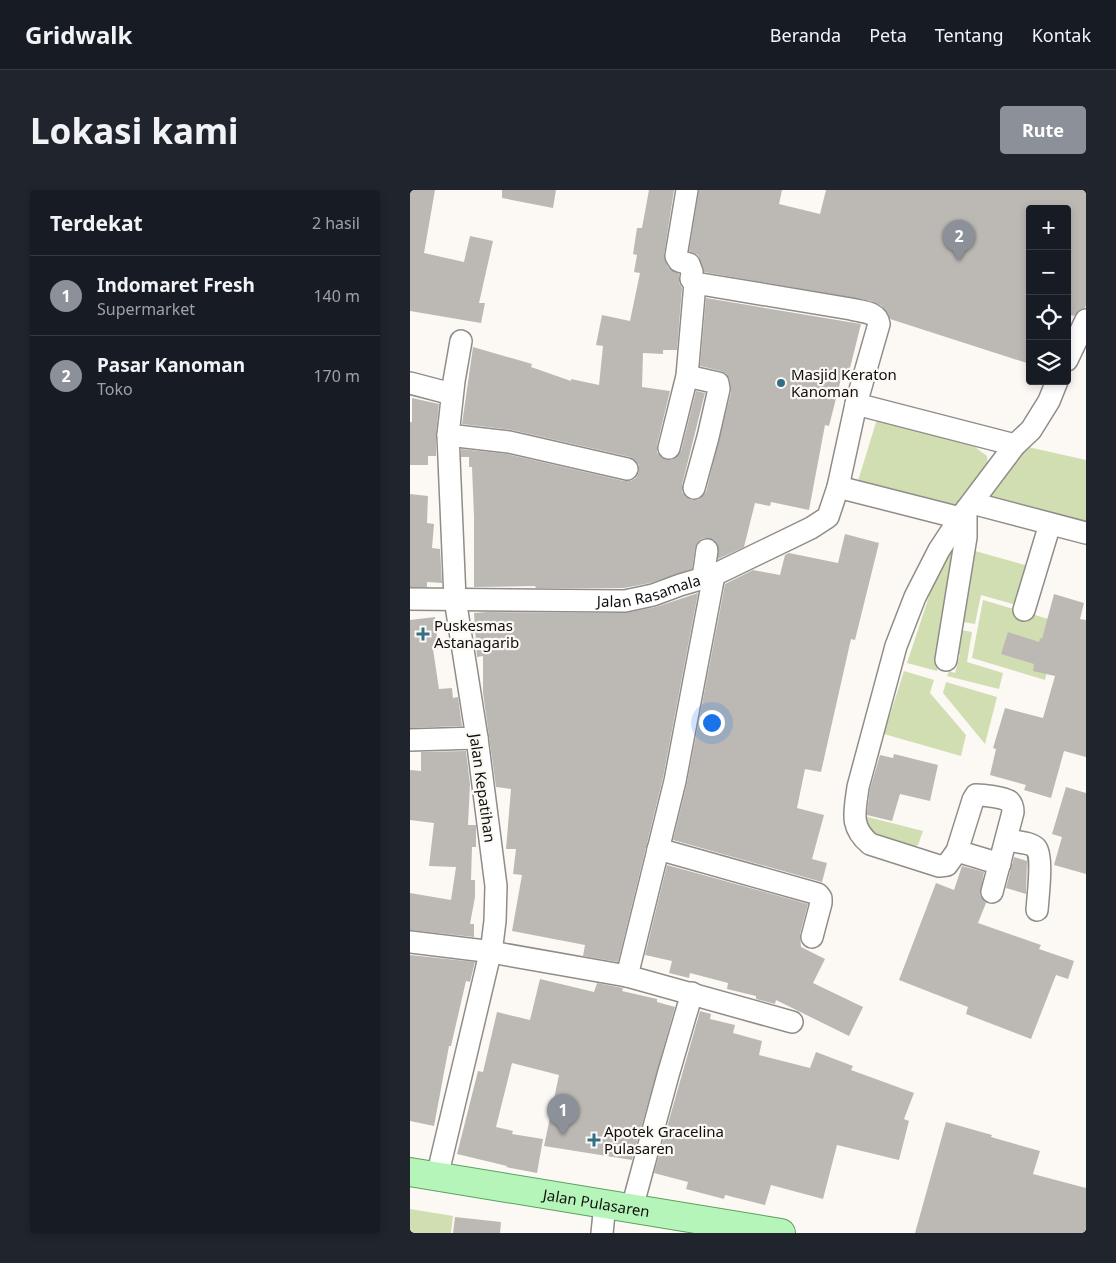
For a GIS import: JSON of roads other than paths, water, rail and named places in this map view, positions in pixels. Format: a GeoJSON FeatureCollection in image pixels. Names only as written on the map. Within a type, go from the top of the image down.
{"type":"FeatureCollection","features":[{"type":"Feature","properties":{"kind":"main road","name":"Jalan Pulasaren"},"geometry":{"type":"LineString","coordinates":[[410,1172],[781,1233]]}},
{"type":"Feature","properties":{"kind":"street"},"geometry":{"type":"LineString","coordinates":[[686,190],[676,256],[680,261],[689,264],[692,272],[691,279],[695,283],[851,309],[875,315],[878,319],[856,404],[838,487],[1050,524],[1086,533]]}},
{"type":"Feature","properties":{"kind":"street"},"geometry":{"type":"LineString","coordinates":[[669,448],[687,376],[695,283]]}},
{"type":"Feature","properties":{"kind":"street"},"geometry":{"type":"LineString","coordinates":[[1071,352],[1086,320]]}},
{"type":"Feature","properties":{"kind":"street","name":"Jalan Kepatihan"},"geometry":{"type":"LineString","coordinates":[[437,1176],[490,953],[495,921],[496,886],[477,738],[455,599],[448,435],[452,394],[461,341]]}},
{"type":"Feature","properties":{"kind":"street"},"geometry":{"type":"LineString","coordinates":[[687,376],[718,383],[716,407],[694,488]]}},
{"type":"Feature","properties":{"kind":"street"},"geometry":{"type":"LineString","coordinates":[[410,383],[452,394]]}},
{"type":"Feature","properties":{"kind":"street"},"geometry":{"type":"LineString","coordinates":[[992,892],[1014,812],[1013,806],[1009,801],[986,795],[976,795],[972,800],[957,852],[947,864],[940,866],[870,844],[861,837],[856,828],[855,818],[858,787],[896,646],[915,597],[939,550],[1014,445],[1032,430],[1049,401],[1055,385]]}},
{"type":"Feature","properties":{"kind":"street"},"geometry":{"type":"LineString","coordinates":[[856,404],[1014,445]]}},
{"type":"Feature","properties":{"kind":"street"},"geometry":{"type":"LineString","coordinates":[[448,435],[509,442],[628,469]]}},
{"type":"Feature","properties":{"kind":"street","name":"Jalan Rasamala"},"geometry":{"type":"LineString","coordinates":[[410,600],[625,601],[653,595],[708,577],[811,528],[828,517],[838,487]]}},
{"type":"Feature","properties":{"kind":"street"},"geometry":{"type":"LineString","coordinates":[[946,660],[966,537],[966,510]]}},
{"type":"Feature","properties":{"kind":"street"},"geometry":{"type":"LineString","coordinates":[[1024,610],[1050,524]]}},
{"type":"Feature","properties":{"kind":"street"},"geometry":{"type":"LineString","coordinates":[[627,976],[675,781],[708,577],[707,550]]}},
{"type":"Feature","properties":{"kind":"street"},"geometry":{"type":"LineString","coordinates":[[410,740],[477,738]]}},
{"type":"Feature","properties":{"kind":"street"},"geometry":{"type":"LineString","coordinates":[[1006,840],[1033,846],[1037,849],[1041,862],[1038,879],[1037,910]]}},
{"type":"Feature","properties":{"kind":"street"},"geometry":{"type":"LineString","coordinates":[[658,849],[818,894],[821,898],[821,903],[812,937]]}},
{"type":"Feature","properties":{"kind":"street"},"geometry":{"type":"LineString","coordinates":[[957,852],[1000,864]]}},
{"type":"Feature","properties":{"kind":"street"},"geometry":{"type":"LineString","coordinates":[[410,942],[490,953],[627,976],[792,1022]]}},
{"type":"Feature","properties":{"kind":"street"},"geometry":{"type":"LineString","coordinates":[[632,1208],[692,993]]}},
{"type":"Feature","properties":{"kind":"street"},"geometry":{"type":"LineString","coordinates":[[602,1233],[605,1204]]}},
{"type":"Feature","properties":{"kind":"place","name":"Pasar Kanoman"},"geometry":{"type":"Point","coordinates":[959,261]}},
{"type":"Feature","properties":{"kind":"place","name":"Masjid Keraton Kanoman"},"geometry":{"type":"Point","coordinates":[781,383]}},
{"type":"Feature","properties":{"kind":"place","name":"Puskesmas Astanagarib"},"geometry":{"type":"Point","coordinates":[423,634]}},
{"type":"Feature","properties":{"kind":"place","name":"Indomaret Fresh"},"geometry":{"type":"Point","coordinates":[563,1135]}},
{"type":"Feature","properties":{"kind":"place","name":"Apotek Gracelina Pulasaren"},"geometry":{"type":"Point","coordinates":[594,1140]}}]}
